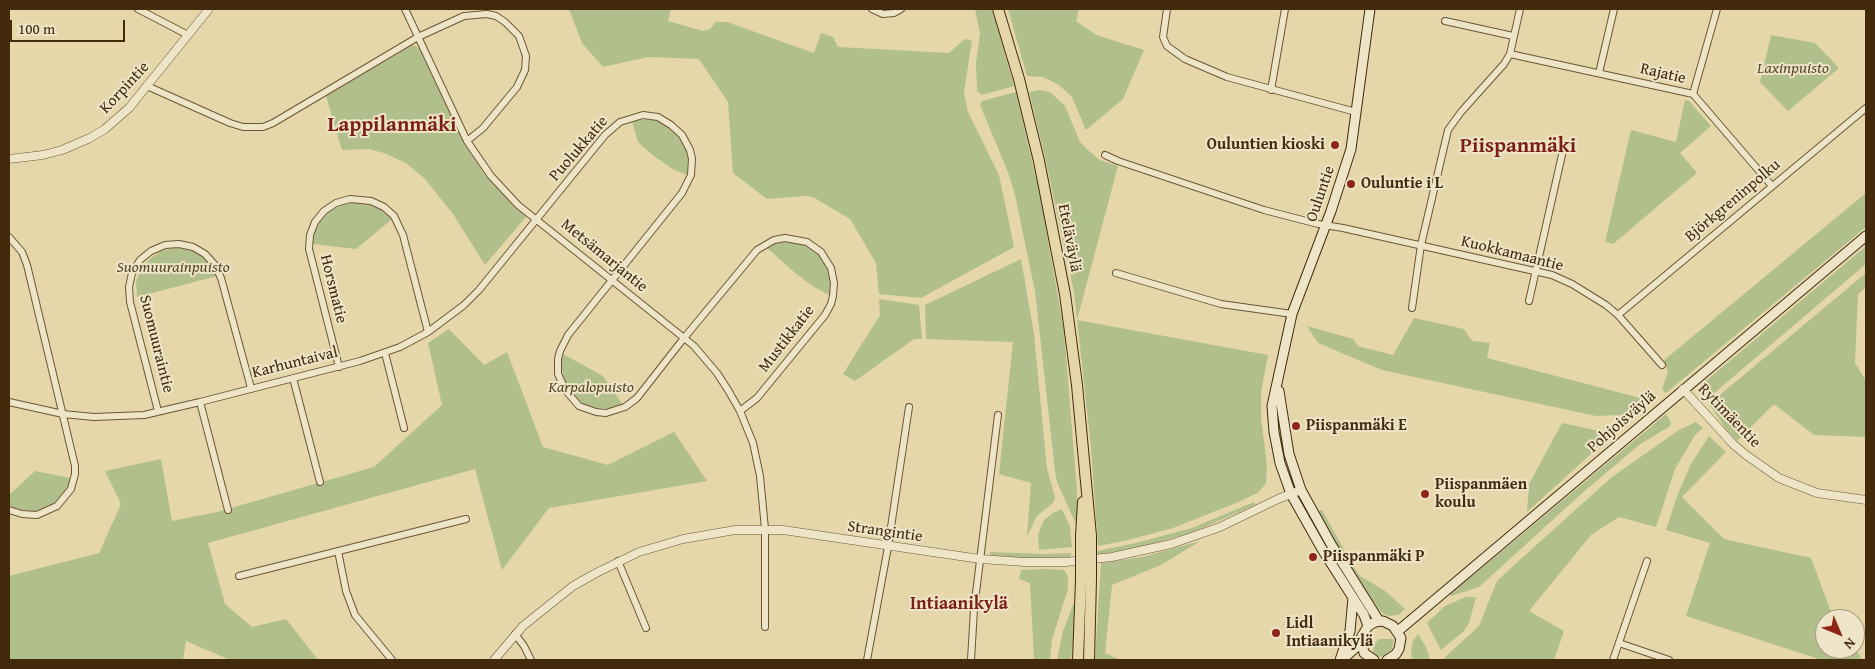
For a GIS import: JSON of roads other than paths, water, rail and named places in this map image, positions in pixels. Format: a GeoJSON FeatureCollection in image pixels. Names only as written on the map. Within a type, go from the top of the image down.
{"type":"FeatureCollection","features":[{"type":"Feature","properties":{"kind":"highway","name":"Eteläväylä"},"geometry":{"type":"LineString","coordinates":[[998,9],[1019,79],[1039,160],[1065,294],[1077,385],[1085,478],[1089,660]]}},
{"type":"Feature","properties":{"kind":"highway","name":"Eteläväylä"},"geometry":{"type":"LineString","coordinates":[[1078,660],[1086,579]]}},
{"type":"Feature","properties":{"kind":"main road","name":"Ouluntie"},"geometry":{"type":"LineString","coordinates":[[1368,626],[1364,615],[1310,529],[1291,494],[1280,463],[1274,432],[1272,406],[1292,314],[1326,225],[1351,149],[1370,9]]}},
{"type":"Feature","properties":{"kind":"main road","name":"Pohjoisväylä"},"geometry":{"type":"LineString","coordinates":[[1398,631],[1866,236]]}},
{"type":"Feature","properties":{"kind":"main road","name":"Ouluntie"},"geometry":{"type":"LineString","coordinates":[[1278,384],[1288,454],[1301,490],[1332,546],[1379,621]]}},
{"type":"Feature","properties":{"kind":"main road"},"geometry":{"type":"LineString","coordinates":[[1341,660],[1350,631],[1352,597]]}},
{"type":"Feature","properties":{"kind":"main road"},"geometry":{"type":"LineString","coordinates":[[1368,659],[1361,643],[1362,633],[1368,626],[1379,621],[1390,623],[1398,631],[1401,644],[1391,660]]}},
{"type":"Feature","properties":{"kind":"main road"},"geometry":{"type":"LineString","coordinates":[[1341,660],[1361,643]]}},
{"type":"Feature","properties":{"kind":"street"},"geometry":{"type":"LineString","coordinates":[[138,9],[188,35]]}},
{"type":"Feature","properties":{"kind":"street","name":"Korpintie"},"geometry":{"type":"LineString","coordinates":[[9,159],[43,156],[69,148],[90,138],[118,119],[209,9]]}},
{"type":"Feature","properties":{"kind":"street","name":"Metsämarjantie"},"geometry":{"type":"LineString","coordinates":[[405,9],[467,141],[499,186],[518,205],[694,346],[717,373],[740,411],[757,460],[763,500],[765,529],[765,627]]}},
{"type":"Feature","properties":{"kind":"street"},"geometry":{"type":"LineString","coordinates":[[872,9],[883,14],[894,13],[901,9]]}},
{"type":"Feature","properties":{"kind":"street"},"geometry":{"type":"LineString","coordinates":[[1168,9],[1163,37],[1168,46],[1176,53],[1201,67],[1271,90],[1356,112]]}},
{"type":"Feature","properties":{"kind":"street"},"geometry":{"type":"LineString","coordinates":[[1271,90],[1285,9]]}},
{"type":"Feature","properties":{"kind":"street"},"geometry":{"type":"LineString","coordinates":[[1412,308],[1422,245],[1448,130],[1461,112],[1500,71],[1510,54],[1520,9]]}},
{"type":"Feature","properties":{"kind":"street"},"geometry":{"type":"LineString","coordinates":[[1599,73],[1614,9]]}},
{"type":"Feature","properties":{"kind":"street"},"geometry":{"type":"LineString","coordinates":[[1693,94],[1717,9]]}},
{"type":"Feature","properties":{"kind":"street"},"geometry":{"type":"LineString","coordinates":[[147,86],[230,123],[243,127],[263,127],[418,37],[464,16],[478,14],[496,16],[519,36],[526,56],[523,77],[483,128],[467,141]]}},
{"type":"Feature","properties":{"kind":"street"},"geometry":{"type":"LineString","coordinates":[[1445,21],[1513,36]]}},
{"type":"Feature","properties":{"kind":"street","name":"Rajatie"},"geometry":{"type":"LineString","coordinates":[[1510,54],[1693,94],[1772,186]]}},
{"type":"Feature","properties":{"kind":"street","name":"Björkgreninpolku"},"geometry":{"type":"LineString","coordinates":[[1618,316],[1866,108]]}},
{"type":"Feature","properties":{"kind":"street","name":"Puolukkatie"},"geometry":{"type":"LineString","coordinates":[[537,220],[605,135],[620,122],[643,115],[651,115],[676,129],[687,142],[690,150],[692,168],[687,184],[682,193],[612,280]]}},
{"type":"Feature","properties":{"kind":"street"},"geometry":{"type":"LineString","coordinates":[[1530,302],[1564,146]]}},
{"type":"Feature","properties":{"kind":"street","name":"Kuokkamaantie"},"geometry":{"type":"LineString","coordinates":[[1105,155],[1264,210],[1552,276],[1572,284],[1606,305],[1662,365]]}},
{"type":"Feature","properties":{"kind":"street","name":"Horsmatie"},"geometry":{"type":"LineString","coordinates":[[339,367],[309,249],[310,235],[316,222],[324,211],[336,203],[350,199],[371,200],[384,207],[394,216],[403,235],[428,332]]}},
{"type":"Feature","properties":{"kind":"street","name":"Karhuntaival"},"geometry":{"type":"LineString","coordinates":[[9,402],[63,414],[114,416],[144,414],[339,367],[385,353],[428,332],[464,305],[479,290],[537,220]]}},
{"type":"Feature","properties":{"kind":"street"},"geometry":{"type":"LineString","coordinates":[[9,237],[18,246],[25,259],[75,466],[74,482],[68,495],[57,506],[44,513],[29,515],[9,510]]}},
{"type":"Feature","properties":{"kind":"street","name":"Mustikkatie"},"geometry":{"type":"LineString","coordinates":[[684,338],[747,261],[764,245],[774,240],[785,238],[800,239],[821,252],[834,277],[833,296],[825,315],[757,398],[740,411]]}},
{"type":"Feature","properties":{"kind":"street","name":"Suomuuraintie"},"geometry":{"type":"LineString","coordinates":[[158,411],[130,302],[129,287],[132,273],[140,260],[151,251],[165,245],[179,244],[193,247],[206,254],[215,265],[221,278],[251,388]]}},
{"type":"Feature","properties":{"kind":"street"},"geometry":{"type":"LineString","coordinates":[[1116,273],[1221,304],[1292,314]]}},
{"type":"Feature","properties":{"kind":"street"},"geometry":{"type":"LineString","coordinates":[[612,280],[568,335],[560,351],[557,366],[560,382],[579,406],[596,412],[606,413],[625,407],[637,398],[684,338]]}},
{"type":"Feature","properties":{"kind":"street"},"geometry":{"type":"LineString","coordinates":[[385,353],[404,428]]}},
{"type":"Feature","properties":{"kind":"street"},"geometry":{"type":"LineString","coordinates":[[293,378],[320,482]]}},
{"type":"Feature","properties":{"kind":"street","name":"Rytimäentie"},"geometry":{"type":"LineString","coordinates":[[1683,389],[1732,444],[1746,456],[1779,478],[1817,493],[1866,500]]}},
{"type":"Feature","properties":{"kind":"street"},"geometry":{"type":"LineString","coordinates":[[200,402],[228,510]]}},
{"type":"Feature","properties":{"kind":"street"},"geometry":{"type":"LineString","coordinates":[[867,660],[888,547],[909,407]]}},
{"type":"Feature","properties":{"kind":"street"},"geometry":{"type":"LineString","coordinates":[[971,660],[974,609],[998,415]]}},
{"type":"Feature","properties":{"kind":"street","name":"Strangintie"},"geometry":{"type":"LineString","coordinates":[[494,660],[515,634],[573,586],[618,561],[661,544],[684,539],[708,534],[765,529],[783,530],[888,547],[980,559],[1048,563],[1112,557],[1149,550],[1212,530],[1301,490]]}},
{"type":"Feature","properties":{"kind":"street"},"geometry":{"type":"LineString","coordinates":[[239,576],[466,519]]}},
{"type":"Feature","properties":{"kind":"street"},"geometry":{"type":"LineString","coordinates":[[338,551],[346,591],[355,615],[392,660]]}},
{"type":"Feature","properties":{"kind":"street"},"geometry":{"type":"LineString","coordinates":[[618,561],[646,628]]}},
{"type":"Feature","properties":{"kind":"street"},"geometry":{"type":"LineString","coordinates":[[1613,660],[1647,561]]}},
{"type":"Feature","properties":{"kind":"street"},"geometry":{"type":"LineString","coordinates":[[515,634],[531,660]]}},
{"type":"Feature","properties":{"kind":"street"},"geometry":{"type":"LineString","coordinates":[[1619,644],[1669,660]]}},
{"type":"Feature","properties":{"kind":"place","name":"Ouluntien kioski"},"geometry":{"type":"Point","coordinates":[1335,145]}},
{"type":"Feature","properties":{"kind":"place","name":"Ouluntie i L"},"geometry":{"type":"Point","coordinates":[1351,184]}},
{"type":"Feature","properties":{"kind":"place","name":"Piispanmäki E"},"geometry":{"type":"Point","coordinates":[1296,426]}},
{"type":"Feature","properties":{"kind":"place","name":"Piispanmäen koulu"},"geometry":{"type":"Point","coordinates":[1425,494]}},
{"type":"Feature","properties":{"kind":"place","name":"Piispanmäki P"},"geometry":{"type":"Point","coordinates":[1313,557]}},
{"type":"Feature","properties":{"kind":"place","name":"Lidl Intiaanikylä"},"geometry":{"type":"Point","coordinates":[1276,633]}},
{"type":"Feature","properties":{"kind":"district","name":"Lappilanmäki"},"geometry":{"type":"Point","coordinates":[392,126]}},
{"type":"Feature","properties":{"kind":"district","name":"Piispanmäki"},"geometry":{"type":"Point","coordinates":[1518,147]}},
{"type":"Feature","properties":{"kind":"district","name":"Intiaanikylä"},"geometry":{"type":"Point","coordinates":[959,604]}},
{"type":"Feature","properties":{"kind":"park label","name":"Laxinpuisto"},"geometry":{"type":"Point","coordinates":[1793,69]}},
{"type":"Feature","properties":{"kind":"park label","name":"Suomuurainpuisto"},"geometry":{"type":"Point","coordinates":[173,268]}},
{"type":"Feature","properties":{"kind":"park label","name":"Karpalopuisto"},"geometry":{"type":"Point","coordinates":[591,388]}}]}
